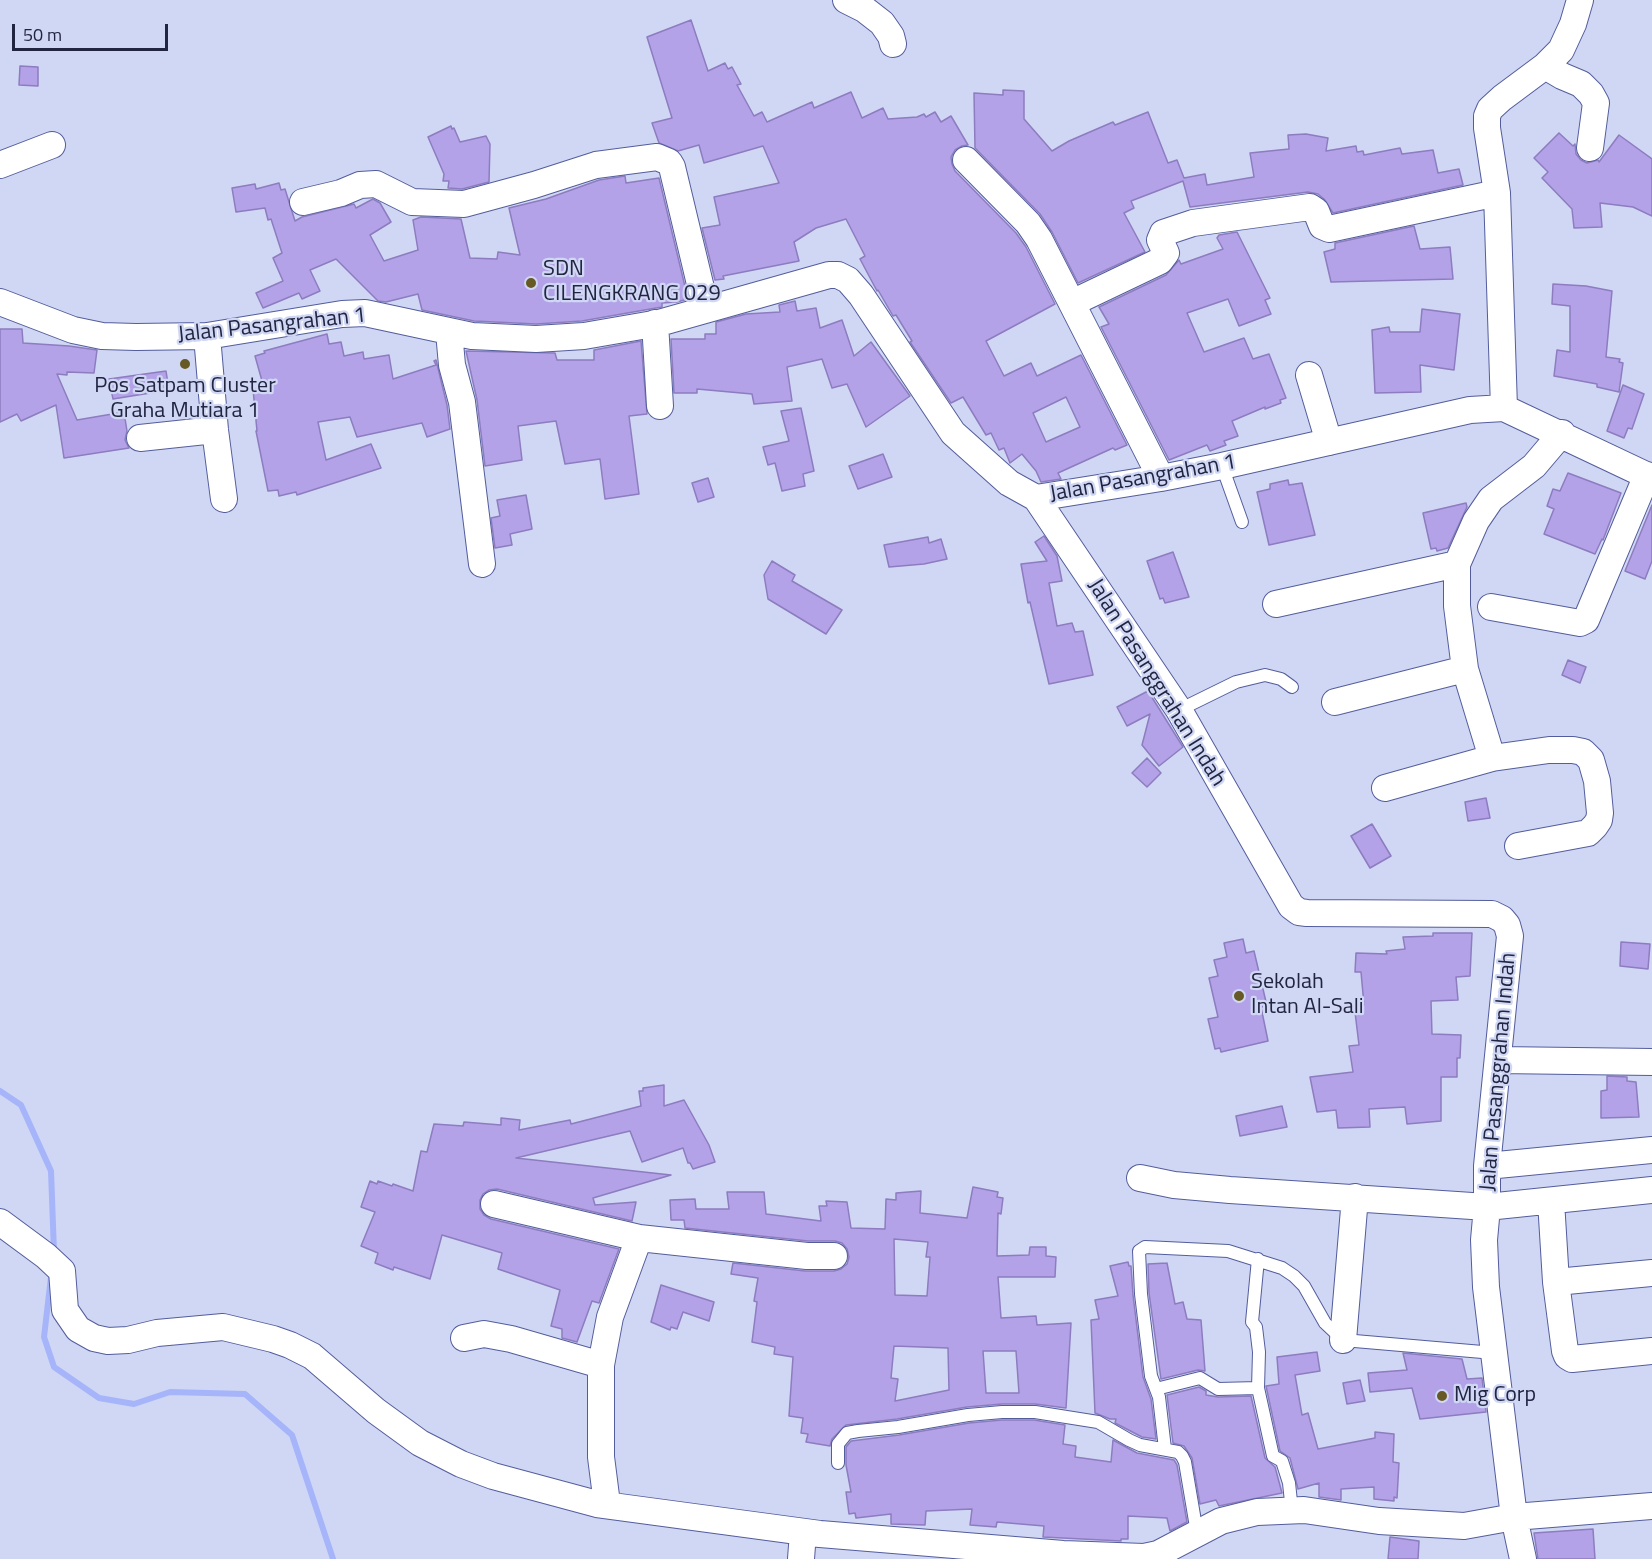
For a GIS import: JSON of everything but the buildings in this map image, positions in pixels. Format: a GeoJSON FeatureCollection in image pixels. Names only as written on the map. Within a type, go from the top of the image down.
{"type":"FeatureCollection","features":[{"type":"Feature","properties":{"kind":"street"},"geometry":{"type":"LineString","coordinates":[[846,0],[864,9],[882,23],[891,36],[893,44]]}},
{"type":"Feature","properties":{"kind":"street"},"geometry":{"type":"LineString","coordinates":[[1491,607],[1580,623],[1586,620],[1649,476],[1504,408],[1497,193],[1487,116],[1490,109],[1502,98],[1545,66],[1561,50],[1573,24],[1580,0]]}},
{"type":"Feature","properties":{"kind":"street"},"geometry":{"type":"LineString","coordinates":[[1545,66],[1581,84],[1596,103],[1590,148]]}},
{"type":"Feature","properties":{"kind":"street"},"geometry":{"type":"LineString","coordinates":[[0,165],[52,145]]}},
{"type":"Feature","properties":{"kind":"street"},"geometry":{"type":"LineString","coordinates":[[303,202],[333,195],[360,185],[376,184],[412,202],[464,204],[596,165],[657,157],[664,159],[672,167],[706,309]]}},
{"type":"Feature","properties":{"kind":"street"},"geometry":{"type":"LineString","coordinates":[[966,160],[1028,223],[1040,239],[1161,478]]}},
{"type":"Feature","properties":{"kind":"street"},"geometry":{"type":"LineString","coordinates":[[1072,303],[1160,261],[1166,253],[1160,240],[1163,232],[1184,225],[1310,207],[1316,212],[1322,226],[1329,229],[1497,193]]}},
{"type":"Feature","properties":{"kind":"street","name":"Jalan Pasangrahan 1"},"geometry":{"type":"LineString","coordinates":[[0,302],[73,330],[102,336],[207,336],[342,314],[365,313],[472,336],[536,339],[584,336],[655,323],[829,275],[843,276],[861,295],[953,433],[1008,483],[1036,498],[1222,466],[1470,410],[1504,408]]}},
{"type":"Feature","properties":{"kind":"street"},"geometry":{"type":"LineString","coordinates":[[655,323],[660,406]]}},
{"type":"Feature","properties":{"kind":"street"},"geometry":{"type":"LineString","coordinates":[[449,332],[452,364],[462,402],[482,564]]}},
{"type":"Feature","properties":{"kind":"street"},"geometry":{"type":"LineString","coordinates":[[207,336],[224,499]]}},
{"type":"Feature","properties":{"kind":"street"},"geometry":{"type":"LineString","coordinates":[[1309,375],[1329,442]]}},
{"type":"Feature","properties":{"kind":"street"},"geometry":{"type":"LineString","coordinates":[[140,438],[215,430]]}},
{"type":"Feature","properties":{"kind":"street"},"geometry":{"type":"LineString","coordinates":[[1492,758],[1465,669],[1457,606],[1457,564],[1476,521],[1491,499],[1534,466],[1562,434]]}},
{"type":"Feature","properties":{"kind":"street","name":"Jalan Pasanggrahan Indah"},"geometry":{"type":"LineString","coordinates":[[1036,498],[1179,710],[1291,906],[1299,912],[1492,914],[1502,919],[1510,936],[1487,1166],[1484,1240],[1494,1353],[1514,1518],[1523,1559]]}},
{"type":"Feature","properties":{"kind":"street"},"geometry":{"type":"LineString","coordinates":[[1276,604],[1457,564]]}},
{"type":"Feature","properties":{"kind":"street"},"geometry":{"type":"LineString","coordinates":[[1335,702],[1465,669]]}},
{"type":"Feature","properties":{"kind":"street"},"geometry":{"type":"LineString","coordinates":[[1385,788],[1492,758],[1561,749],[1583,752],[1591,760],[1597,781],[1600,813],[1595,826],[1588,833],[1518,846]]}},
{"type":"Feature","properties":{"kind":"street"},"geometry":{"type":"LineString","coordinates":[[1498,1060],[1652,1062]]}},
{"type":"Feature","properties":{"kind":"street"},"geometry":{"type":"LineString","coordinates":[[1487,1166],[1652,1150]]}},
{"type":"Feature","properties":{"kind":"street"},"geometry":{"type":"LineString","coordinates":[[1140,1178],[1185,1186],[1487,1208],[1652,1190]]}},
{"type":"Feature","properties":{"kind":"street"},"geometry":{"type":"LineString","coordinates":[[1343,1340],[1356,1197]]}},
{"type":"Feature","properties":{"kind":"street"},"geometry":{"type":"LineString","coordinates":[[1551,1201],[1557,1282],[1567,1356],[1572,1359],[1652,1351]]}},
{"type":"Feature","properties":{"kind":"street"},"geometry":{"type":"LineString","coordinates":[[494,1204],[639,1238],[807,1256],[834,1256]]}},
{"type":"Feature","properties":{"kind":"street"},"geometry":{"type":"LineString","coordinates":[[0,1222],[54,1263],[65,1310],[78,1329],[94,1338],[108,1341],[128,1340],[157,1333],[223,1327],[273,1339],[312,1356],[376,1411],[420,1443],[461,1464],[505,1479],[597,1504],[803,1532],[1064,1554],[1144,1557],[1158,1554],[1186,1541],[1221,1521],[1257,1512],[1304,1510],[1379,1521],[1464,1526],[1514,1518],[1652,1506]]}},
{"type":"Feature","properties":{"kind":"street"},"geometry":{"type":"LineString","coordinates":[[607,1504],[601,1456],[601,1365],[610,1317],[639,1238]]}},
{"type":"Feature","properties":{"kind":"street"},"geometry":{"type":"LineString","coordinates":[[1557,1282],[1652,1273]]}},
{"type":"Feature","properties":{"kind":"street"},"geometry":{"type":"LineString","coordinates":[[464,1338],[484,1334],[511,1339],[601,1365]]}},
{"type":"Feature","properties":{"kind":"street"},"geometry":{"type":"LineString","coordinates":[[801,1559],[803,1532]]}},
{"type":"Feature","properties":{"kind":"lane"},"geometry":{"type":"LineString","coordinates":[[1222,466],[1242,522]]}},
{"type":"Feature","properties":{"kind":"lane"},"geometry":{"type":"LineString","coordinates":[[1179,710],[1236,682],[1264,675],[1281,679],[1292,687]]}},
{"type":"Feature","properties":{"kind":"lane"},"geometry":{"type":"LineString","coordinates":[[1165,1449],[1159,1397],[1151,1376],[1141,1294],[1140,1251],[1145,1247],[1228,1251],[1281,1268],[1304,1286],[1325,1323],[1343,1340],[1494,1353]]}},
{"type":"Feature","properties":{"kind":"lane"},"geometry":{"type":"LineString","coordinates":[[1258,1260],[1252,1322],[1256,1327],[1259,1352],[1258,1388],[1273,1456],[1282,1461],[1292,1511]]}},
{"type":"Feature","properties":{"kind":"lane"},"geometry":{"type":"LineString","coordinates":[[1156,1389],[1200,1378],[1218,1389],[1258,1388]]}},
{"type":"Feature","properties":{"kind":"lane"},"geometry":{"type":"LineString","coordinates":[[838,1463],[838,1444],[847,1433],[1002,1412],[1035,1412],[1098,1422],[1140,1445],[1178,1452],[1185,1462],[1197,1533]]}},
{"type":"Feature","properties":{"kind":"waterway"},"geometry":{"type":"LineString","coordinates":[[0,1091],[21,1105],[51,1171],[54,1252]]}},
{"type":"Feature","properties":{"kind":"waterway"},"geometry":{"type":"LineString","coordinates":[[51,1277],[44,1337],[54,1367],[99,1398],[134,1404],[170,1392],[245,1394],[292,1435],[333,1559]]}},
{"type":"Feature","properties":{"kind":"place","name":"SDN CILENGKRANG 029"},"geometry":{"type":"Point","coordinates":[531,283]}},
{"type":"Feature","properties":{"kind":"place","name":"Pos Satpam Cluster Graha Mutiara 1"},"geometry":{"type":"Point","coordinates":[185,364]}},
{"type":"Feature","properties":{"kind":"place","name":"Sekolah Intan Al-Sali"},"geometry":{"type":"Point","coordinates":[1239,996]}},
{"type":"Feature","properties":{"kind":"place","name":"Mig Corp"},"geometry":{"type":"Point","coordinates":[1442,1396]}}]}
